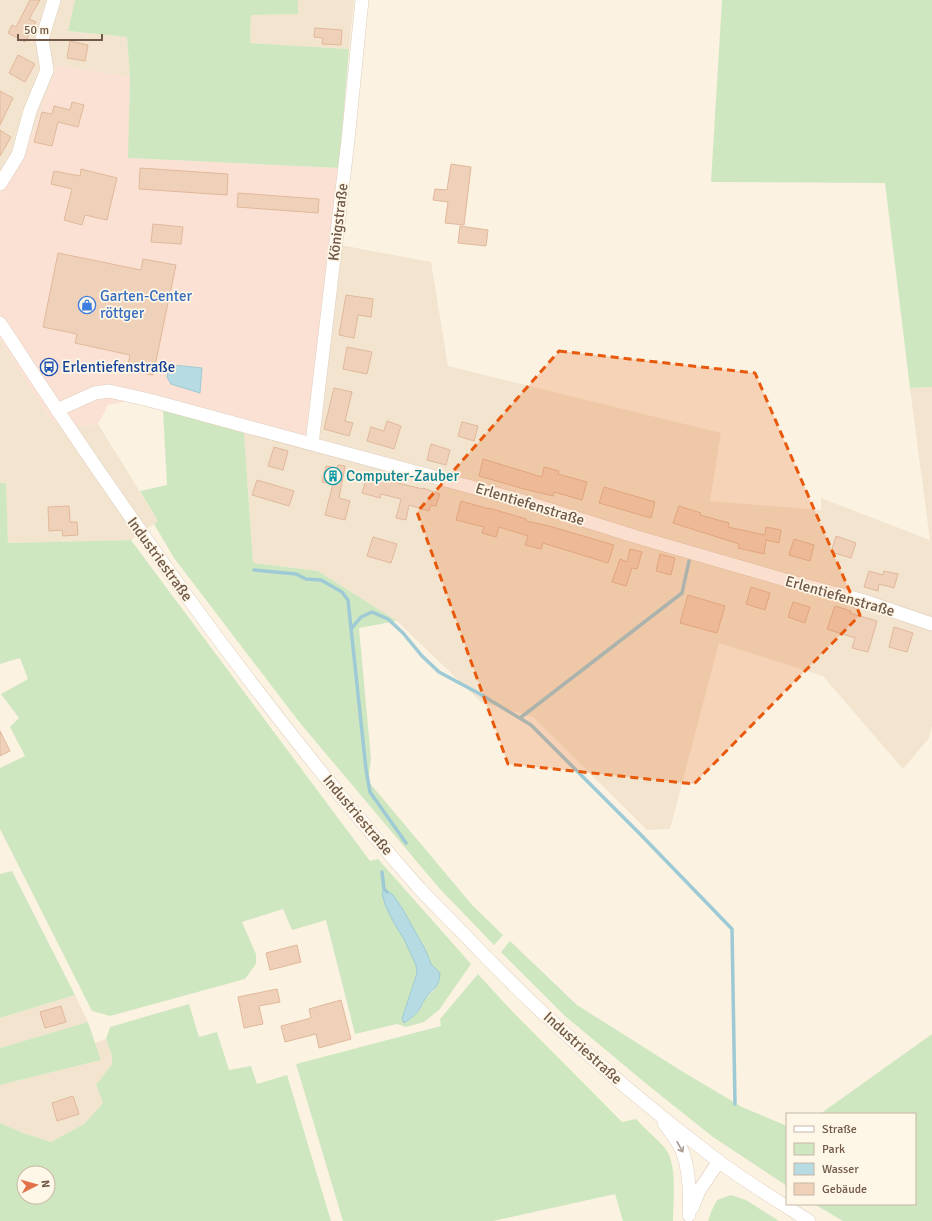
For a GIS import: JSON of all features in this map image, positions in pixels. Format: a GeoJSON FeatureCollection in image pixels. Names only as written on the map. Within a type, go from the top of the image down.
{"type":"FeatureCollection","features":[{"type":"Feature","properties":{"kind":"street"},"geometry":{"type":"LineString","coordinates":[[0,184],[18,155],[30,111],[47,70],[42,39],[54,0]]}},
{"type":"Feature","properties":{"kind":"street","name":"Königstraße"},"geometry":{"type":"LineString","coordinates":[[312,444],[348,140],[362,0]]}},
{"type":"Feature","properties":{"kind":"street","name":"Industriestraße"},"geometry":{"type":"LineString","coordinates":[[0,323],[56,410],[143,535],[236,663],[296,741],[416,883],[485,957],[525,996],[658,1114],[719,1161],[809,1221]]}},
{"type":"Feature","properties":{"kind":"street","name":"Erlentiefenstraße"},"geometry":{"type":"LineString","coordinates":[[56,410],[95,393],[109,391],[149,400],[519,500],[637,537],[860,600],[932,624]]}},
{"type":"Feature","properties":{"kind":"street"},"geometry":{"type":"LineString","coordinates":[[658,1114],[683,1152],[690,1192],[689,1218]]}},
{"type":"Feature","properties":{"kind":"street"},"geometry":{"type":"LineString","coordinates":[[689,1218],[700,1191],[719,1161]]}},
{"type":"Feature","properties":{"kind":"highlighted area"},"geometry":{"type":"Polygon","coordinates":[[[559,351],[755,373],[860,615],[694,784],[508,764],[417,512],[559,351]]]}},
{"type":"Feature","properties":{"kind":"shaded area"},"geometry":{"type":"Polygon","coordinates":[[[0,0],[75,0],[68,31],[127,37],[130,77],[57,66],[24,157],[0,195],[0,0]]]}},
{"type":"Feature","properties":{"kind":"shaded area"},"geometry":{"type":"Polygon","coordinates":[[[298,0],[354,0],[349,49],[250,43],[251,15],[297,14],[298,0]]]}},
{"type":"Feature","properties":{"kind":"shaded area"},"geometry":{"type":"Polygon","coordinates":[[[57,65],[130,77],[129,158],[339,168],[307,447],[244,433],[133,400],[108,405],[98,424],[72,427],[51,420],[0,339],[0,195],[24,157],[57,65]]]}},
{"type":"Feature","properties":{"kind":"shaded area"},"geometry":{"type":"Polygon","coordinates":[[[340,245],[431,262],[448,366],[721,433],[710,501],[821,510],[821,498],[930,540],[910,388],[932,387],[932,725],[929,738],[903,769],[823,676],[719,643],[670,829],[647,830],[533,717],[481,702],[397,621],[318,571],[253,563],[244,433],[307,447],[340,245]]]}},
{"type":"Feature","properties":{"kind":"shaded area"},"geometry":{"type":"Polygon","coordinates":[[[0,339],[51,420],[72,427],[98,424],[158,521],[131,540],[8,543],[6,483],[0,483],[0,339]]]}},
{"type":"Feature","properties":{"kind":"shaded area"},"geometry":{"type":"Polygon","coordinates":[[[75,995],[88,1022],[0,1048],[0,1018],[75,995]]]}},
{"type":"Feature","properties":{"kind":"shaded area"},"geometry":{"type":"Polygon","coordinates":[[[106,1039],[112,1056],[112,1064],[96,1085],[103,1103],[84,1124],[51,1142],[23,1133],[0,1123],[0,1085],[101,1060],[95,1043],[106,1039]]]}},
{"type":"Feature","properties":{"kind":"green space"},"geometry":{"type":"Polygon","coordinates":[[[75,0],[298,0],[298,14],[251,15],[250,43],[349,49],[339,168],[128,158],[130,77],[127,37],[68,31],[75,0]]]}},
{"type":"Feature","properties":{"kind":"green space"},"geometry":{"type":"Polygon","coordinates":[[[722,0],[932,0],[932,387],[910,388],[885,183],[711,182],[722,0]]]}},
{"type":"Feature","properties":{"kind":"green space"},"geometry":{"type":"Polygon","coordinates":[[[163,410],[244,433],[253,563],[318,571],[397,621],[359,628],[371,759],[368,781],[473,906],[503,935],[494,945],[439,888],[300,723],[174,558],[154,524],[158,521],[140,491],[167,485],[163,410]]]}},
{"type":"Feature","properties":{"kind":"green space"},"geometry":{"type":"Polygon","coordinates":[[[0,483],[6,483],[8,543],[131,540],[370,861],[378,859],[471,964],[439,1010],[424,1022],[406,1027],[397,1024],[355,1034],[326,920],[292,930],[283,909],[242,922],[256,954],[256,964],[245,979],[110,1016],[92,1011],[0,829],[0,768],[25,756],[10,727],[19,718],[1,694],[28,679],[20,658],[0,664],[0,483]],[[394,923],[404,939],[416,965],[417,973],[409,998],[410,1019],[420,1009],[425,999],[434,990],[440,973],[431,964],[426,951],[409,923],[394,923]]]}},
{"type":"Feature","properties":{"kind":"green space"},"geometry":{"type":"Polygon","coordinates":[[[12,871],[75,995],[0,1018],[0,874],[12,871]]]}},
{"type":"Feature","properties":{"kind":"green space"},"geometry":{"type":"Polygon","coordinates":[[[510,941],[577,1005],[742,1107],[786,1126],[786,1185],[713,1137],[649,1086],[565,1016],[501,952],[510,941]]]}},
{"type":"Feature","properties":{"kind":"green space"},"geometry":{"type":"Polygon","coordinates":[[[478,974],[509,1008],[622,1122],[636,1119],[665,1148],[672,1164],[673,1173],[673,1221],[623,1221],[615,1194],[493,1221],[343,1221],[296,1064],[441,1026],[440,1019],[478,974]]]}},
{"type":"Feature","properties":{"kind":"green space"},"geometry":{"type":"Polygon","coordinates":[[[189,1004],[199,1037],[217,1032],[229,1070],[251,1066],[257,1084],[287,1075],[331,1221],[0,1221],[0,1123],[23,1133],[51,1142],[84,1124],[103,1103],[96,1085],[112,1064],[112,1056],[106,1039],[110,1027],[189,1004]]]}},
{"type":"Feature","properties":{"kind":"green space"},"geometry":{"type":"Polygon","coordinates":[[[88,1022],[101,1060],[0,1085],[0,1048],[88,1022]]]}},
{"type":"Feature","properties":{"kind":"green space"},"geometry":{"type":"Polygon","coordinates":[[[932,1034],[932,1221],[843,1221],[816,1205],[916,1205],[916,1113],[821,1113],[932,1034]]]}},
{"type":"Feature","properties":{"kind":"green space"},"geometry":{"type":"Polygon","coordinates":[[[731,1195],[746,1200],[779,1221],[708,1221],[717,1200],[731,1195]]]}},
{"type":"Feature","properties":{"kind":"water"},"geometry":{"type":"Polygon","coordinates":[[[173,365],[202,368],[200,393],[171,384],[167,377],[169,367],[173,365]]]}},
{"type":"Feature","properties":{"kind":"water"},"geometry":{"type":"Polygon","coordinates":[[[384,889],[393,895],[402,908],[426,951],[431,964],[440,973],[437,986],[424,1000],[417,1012],[404,1023],[402,1019],[417,973],[416,965],[404,939],[386,907],[382,894],[384,889]]]}},
{"type":"Feature","properties":{"kind":"building"},"geometry":{"type":"Polygon","coordinates":[[[30,0],[40,0],[29,19],[36,22],[25,42],[8,33],[12,25],[16,27],[30,0]]]}},
{"type":"Feature","properties":{"kind":"building"},"geometry":{"type":"Polygon","coordinates":[[[315,28],[342,30],[341,45],[322,44],[323,38],[314,37],[315,28]]]}},
{"type":"Feature","properties":{"kind":"building"},"geometry":{"type":"Polygon","coordinates":[[[70,41],[88,45],[85,61],[67,58],[70,41]]]}},
{"type":"Feature","properties":{"kind":"building"},"geometry":{"type":"Polygon","coordinates":[[[18,55],[35,64],[25,82],[9,73],[18,55]]]}},
{"type":"Feature","properties":{"kind":"building"},"geometry":{"type":"Polygon","coordinates":[[[0,91],[13,98],[0,125],[0,91]]]}},
{"type":"Feature","properties":{"kind":"building"},"geometry":{"type":"Polygon","coordinates":[[[72,102],[84,105],[78,127],[58,122],[52,146],[34,142],[42,112],[52,114],[54,106],[70,110],[72,102]]]}},
{"type":"Feature","properties":{"kind":"building"},"geometry":{"type":"Polygon","coordinates":[[[0,130],[11,137],[0,156],[0,130]]]}},
{"type":"Feature","properties":{"kind":"building"},"geometry":{"type":"Polygon","coordinates":[[[451,164],[471,167],[464,225],[445,223],[448,202],[433,200],[435,189],[447,190],[451,164]]]}},
{"type":"Feature","properties":{"kind":"building"},"geometry":{"type":"Polygon","coordinates":[[[140,168],[228,174],[227,195],[139,189],[140,168]]]}},
{"type":"Feature","properties":{"kind":"building"},"geometry":{"type":"Polygon","coordinates":[[[81,169],[117,178],[107,220],[85,215],[82,225],[64,220],[72,189],[51,184],[54,171],[80,176],[81,169]]]}},
{"type":"Feature","properties":{"kind":"building"},"geometry":{"type":"Polygon","coordinates":[[[238,193],[319,199],[318,213],[237,207],[238,193]]]}},
{"type":"Feature","properties":{"kind":"building"},"geometry":{"type":"Polygon","coordinates":[[[153,224],[183,227],[181,244],[151,242],[153,224]]]}},
{"type":"Feature","properties":{"kind":"building"},"geometry":{"type":"Polygon","coordinates":[[[460,226],[488,230],[486,246],[458,243],[460,226]]]}},
{"type":"Feature","properties":{"kind":"building"},"geometry":{"type":"Polygon","coordinates":[[[58,253],[141,270],[143,259],[176,265],[153,375],[127,370],[130,355],[75,343],[77,334],[43,327],[58,253]]]}},
{"type":"Feature","properties":{"kind":"building"},"geometry":{"type":"Polygon","coordinates":[[[346,295],[373,299],[371,317],[358,315],[354,338],[339,335],[346,295]]]}},
{"type":"Feature","properties":{"kind":"building"},"geometry":{"type":"Polygon","coordinates":[[[347,347],[372,352],[367,374],[343,369],[347,347]]]}},
{"type":"Feature","properties":{"kind":"building"},"geometry":{"type":"Polygon","coordinates":[[[334,388],[352,392],[345,421],[353,423],[349,436],[324,429],[334,388]]]}},
{"type":"Feature","properties":{"kind":"building"},"geometry":{"type":"Polygon","coordinates":[[[387,421],[401,426],[394,449],[367,441],[371,427],[384,431],[387,421]]]}},
{"type":"Feature","properties":{"kind":"building"},"geometry":{"type":"Polygon","coordinates":[[[462,422],[478,426],[474,441],[458,436],[462,422]]]}},
{"type":"Feature","properties":{"kind":"building"},"geometry":{"type":"Polygon","coordinates":[[[431,444],[450,450],[446,465],[427,460],[431,444]]]}},
{"type":"Feature","properties":{"kind":"building"},"geometry":{"type":"Polygon","coordinates":[[[274,447],[288,451],[283,470],[268,466],[274,447]]]}},
{"type":"Feature","properties":{"kind":"building"},"geometry":{"type":"Polygon","coordinates":[[[483,459],[542,477],[544,467],[559,471],[558,474],[587,482],[582,500],[554,492],[553,496],[479,476],[483,459]]]}},
{"type":"Feature","properties":{"kind":"building"},"geometry":{"type":"Polygon","coordinates":[[[338,465],[345,466],[339,498],[350,501],[345,520],[325,515],[333,484],[322,482],[326,466],[337,468],[338,465]]]}},
{"type":"Feature","properties":{"kind":"building"},"geometry":{"type":"Polygon","coordinates":[[[368,474],[385,480],[423,488],[440,494],[436,506],[431,505],[429,511],[409,505],[406,520],[396,518],[401,499],[381,494],[380,498],[362,493],[368,474]]]}},
{"type":"Feature","properties":{"kind":"building"},"geometry":{"type":"Polygon","coordinates":[[[257,480],[294,491],[289,506],[252,495],[257,480]]]}},
{"type":"Feature","properties":{"kind":"building"},"geometry":{"type":"Polygon","coordinates":[[[604,487],[655,502],[651,518],[599,503],[604,487]]]}},
{"type":"Feature","properties":{"kind":"building"},"geometry":{"type":"Polygon","coordinates":[[[461,501],[526,519],[526,521],[549,526],[614,545],[608,563],[543,543],[541,549],[525,545],[528,536],[499,527],[496,537],[482,533],[484,527],[456,520],[461,501]]]}},
{"type":"Feature","properties":{"kind":"building"},"geometry":{"type":"Polygon","coordinates":[[[69,506],[70,522],[77,522],[78,535],[63,536],[62,530],[49,531],[48,507],[69,506]]]}},
{"type":"Feature","properties":{"kind":"building"},"geometry":{"type":"Polygon","coordinates":[[[679,506],[701,513],[700,515],[729,523],[728,527],[765,535],[766,527],[781,530],[779,543],[766,540],[764,554],[738,548],[739,544],[673,523],[679,506]]]}},
{"type":"Feature","properties":{"kind":"building"},"geometry":{"type":"Polygon","coordinates":[[[836,536],[856,543],[851,558],[831,552],[836,536]]]}},
{"type":"Feature","properties":{"kind":"building"},"geometry":{"type":"Polygon","coordinates":[[[373,537],[397,544],[391,563],[367,556],[373,537]]]}},
{"type":"Feature","properties":{"kind":"building"},"geometry":{"type":"Polygon","coordinates":[[[794,539],[814,545],[810,561],[789,555],[794,539]]]}},
{"type":"Feature","properties":{"kind":"building"},"geometry":{"type":"Polygon","coordinates":[[[630,549],[642,552],[637,569],[632,568],[626,586],[612,582],[620,559],[627,562],[630,549]]]}},
{"type":"Feature","properties":{"kind":"building"},"geometry":{"type":"Polygon","coordinates":[[[660,554],[675,558],[671,575],[656,571],[660,554]]]}},
{"type":"Feature","properties":{"kind":"building"},"geometry":{"type":"Polygon","coordinates":[[[869,571],[883,575],[884,571],[898,574],[894,588],[879,584],[878,591],[864,587],[869,571]]]}},
{"type":"Feature","properties":{"kind":"building"},"geometry":{"type":"Polygon","coordinates":[[[751,587],[770,593],[765,610],[746,604],[751,587]]]}},
{"type":"Feature","properties":{"kind":"building"},"geometry":{"type":"Polygon","coordinates":[[[688,595],[725,606],[717,633],[680,623],[688,595]]]}},
{"type":"Feature","properties":{"kind":"building"},"geometry":{"type":"Polygon","coordinates":[[[793,602],[810,607],[805,623],[788,617],[793,602]]]}},
{"type":"Feature","properties":{"kind":"building"},"geometry":{"type":"Polygon","coordinates":[[[835,606],[851,611],[850,613],[877,621],[868,652],[852,648],[855,638],[827,629],[835,606]]]}},
{"type":"Feature","properties":{"kind":"building"},"geometry":{"type":"Polygon","coordinates":[[[894,627],[913,633],[907,652],[889,647],[894,627]]]}},
{"type":"Feature","properties":{"kind":"building"},"geometry":{"type":"Polygon","coordinates":[[[0,731],[10,751],[0,756],[0,731]]]}},
{"type":"Feature","properties":{"kind":"building"},"geometry":{"type":"Polygon","coordinates":[[[297,945],[301,962],[270,970],[266,953],[297,945]]]}},
{"type":"Feature","properties":{"kind":"building"},"geometry":{"type":"Polygon","coordinates":[[[277,989],[280,1002],[259,1006],[263,1024],[244,1028],[238,997],[277,989]]]}},
{"type":"Feature","properties":{"kind":"building"},"geometry":{"type":"Polygon","coordinates":[[[341,1000],[351,1039],[319,1048],[316,1034],[285,1042],[281,1026],[311,1018],[309,1009],[341,1000]]]}},
{"type":"Feature","properties":{"kind":"building"},"geometry":{"type":"Polygon","coordinates":[[[61,1006],[66,1022],[45,1028],[40,1012],[61,1006]]]}},
{"type":"Feature","properties":{"kind":"building"},"geometry":{"type":"Polygon","coordinates":[[[73,1096],[79,1114],[57,1121],[52,1103],[73,1096]]]}},
{"type":"Feature","properties":{"kind":"waterway"},"geometry":{"type":"LineString","coordinates":[[520,718],[682,593],[689,561]]}},
{"type":"Feature","properties":{"kind":"waterway"},"geometry":{"type":"LineString","coordinates":[[254,570],[296,574],[306,579],[321,580],[342,592],[348,600],[366,769],[370,792],[406,843]]}},
{"type":"Feature","properties":{"kind":"waterway"},"geometry":{"type":"LineString","coordinates":[[351,629],[361,617],[372,612],[388,619],[439,672],[480,694],[531,725],[732,929],[735,1104]]}},
{"type":"Feature","properties":{"kind":"waterway"},"geometry":{"type":"LineString","coordinates":[[382,872],[384,889],[387,892]]}},
{"type":"Feature","properties":{"kind":"place","name":"Garten-Center röttger"},"geometry":{"type":"Point","coordinates":[87,305]}},
{"type":"Feature","properties":{"kind":"place","name":"Erlentiefenstraße"},"geometry":{"type":"Point","coordinates":[49,367]}},
{"type":"Feature","properties":{"kind":"place","name":"Computer-Zauber"},"geometry":{"type":"Point","coordinates":[333,476]}}]}
